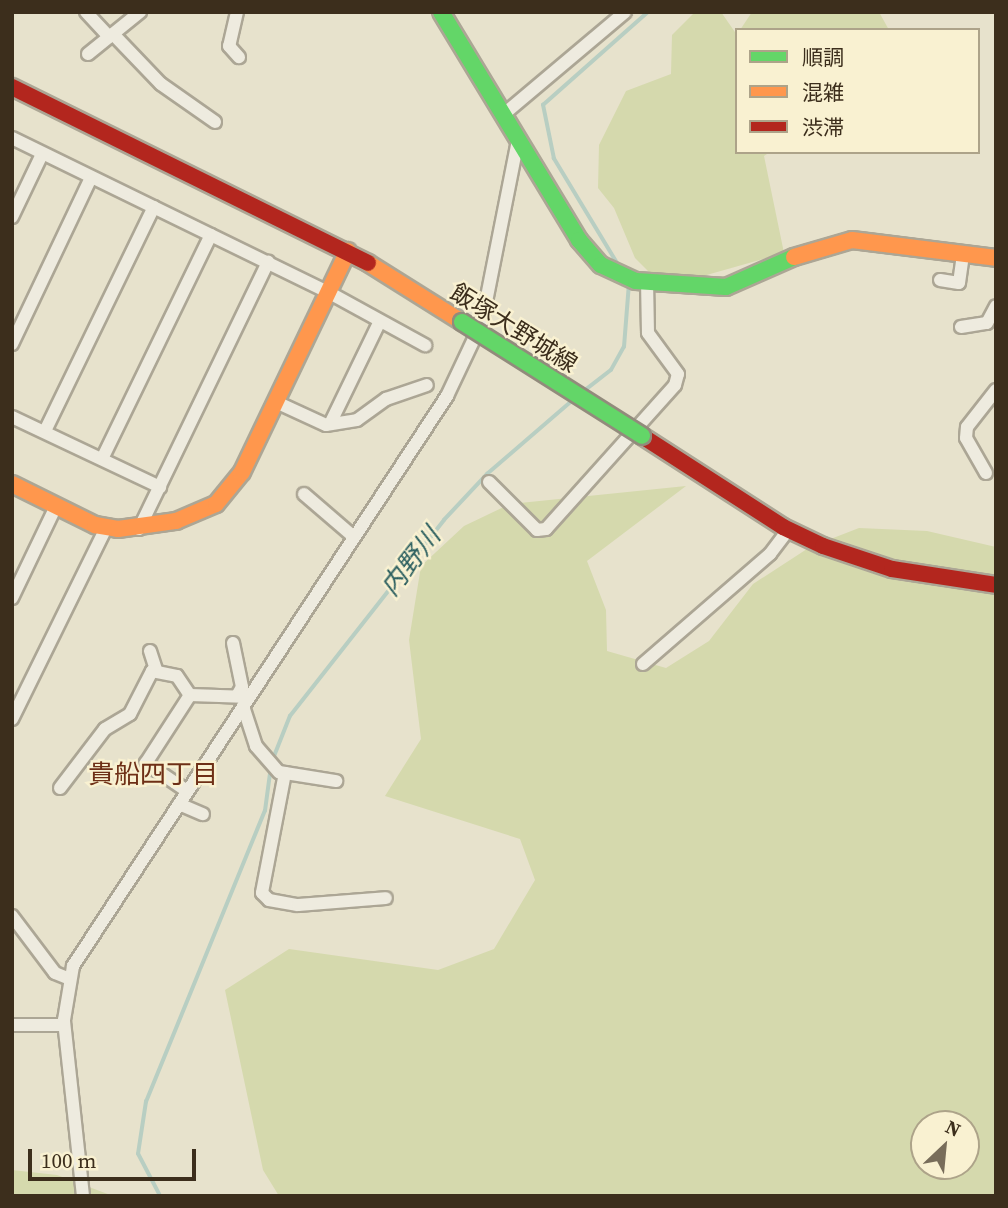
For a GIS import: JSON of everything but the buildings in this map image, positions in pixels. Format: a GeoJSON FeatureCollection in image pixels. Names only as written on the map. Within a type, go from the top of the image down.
{"type":"FeatureCollection","features":[{"type":"Feature","properties":{"kind":"street"},"geometry":{"type":"LineString","coordinates":[[86,12],[161,85],[215,122]]}},
{"type":"Feature","properties":{"kind":"street"},"geometry":{"type":"LineString","coordinates":[[88,54],[141,12]]}},
{"type":"Feature","properties":{"kind":"street"},"geometry":{"type":"LineString","coordinates":[[237,12],[229,47],[239,57]]}},
{"type":"Feature","properties":{"kind":"street"},"geometry":{"type":"LineString","coordinates":[[441,12],[579,240],[604,266],[642,281],[726,287],[818,247],[852,240],[996,258]]}},
{"type":"Feature","properties":{"kind":"street"},"geometry":{"type":"LineString","coordinates":[[504,114],[625,12]]}},
{"type":"Feature","properties":{"kind":"street","name":"飯塚大野城線"},"geometry":{"type":"LineString","coordinates":[[12,87],[348,251],[789,530],[892,569],[996,585]]}},
{"type":"Feature","properties":{"kind":"street"},"geometry":{"type":"LineString","coordinates":[[12,138],[328,292],[425,345]]}},
{"type":"Feature","properties":{"kind":"street"},"geometry":{"type":"LineString","coordinates":[[83,1196],[64,1025],[70,979],[85,943],[179,804],[244,699],[354,537],[468,358],[487,304],[519,140]]}},
{"type":"Feature","properties":{"kind":"street"},"geometry":{"type":"LineString","coordinates":[[12,217],[42,154]]}},
{"type":"Feature","properties":{"kind":"street"},"geometry":{"type":"LineString","coordinates":[[12,344],[91,178]]}},
{"type":"Feature","properties":{"kind":"street"},"geometry":{"type":"LineString","coordinates":[[45,431],[154,207]]}},
{"type":"Feature","properties":{"kind":"street"},"geometry":{"type":"LineString","coordinates":[[103,459],[211,235]]}},
{"type":"Feature","properties":{"kind":"street"},"geometry":{"type":"LineString","coordinates":[[12,484],[106,528],[139,529],[197,515],[216,504],[242,472],[348,251]]}},
{"type":"Feature","properties":{"kind":"street"},"geometry":{"type":"LineString","coordinates":[[940,281],[959,283],[963,253]]}},
{"type":"Feature","properties":{"kind":"street"},"geometry":{"type":"LineString","coordinates":[[139,529],[268,262]]}},
{"type":"Feature","properties":{"kind":"street"},"geometry":{"type":"LineString","coordinates":[[489,482],[537,530],[546,529],[675,385],[678,374],[648,333],[642,281]]}},
{"type":"Feature","properties":{"kind":"street"},"geometry":{"type":"LineString","coordinates":[[961,327],[987,323],[996,306]]}},
{"type":"Feature","properties":{"kind":"street"},"geometry":{"type":"LineString","coordinates":[[330,424],[380,321]]}},
{"type":"Feature","properties":{"kind":"street"},"geometry":{"type":"LineString","coordinates":[[276,402],[330,424],[357,420],[386,399],[427,385]]}},
{"type":"Feature","properties":{"kind":"street"},"geometry":{"type":"LineString","coordinates":[[986,473],[967,438],[967,427],[996,390]]}},
{"type":"Feature","properties":{"kind":"street"},"geometry":{"type":"LineString","coordinates":[[12,417],[160,487]]}},
{"type":"Feature","properties":{"kind":"street"},"geometry":{"type":"LineString","coordinates":[[304,494],[354,537]]}},
{"type":"Feature","properties":{"kind":"street"},"geometry":{"type":"LineString","coordinates":[[12,598],[56,506]]}},
{"type":"Feature","properties":{"kind":"street"},"geometry":{"type":"LineString","coordinates":[[13,717],[106,528]]}},
{"type":"Feature","properties":{"kind":"street"},"geometry":{"type":"LineString","coordinates":[[643,664],[770,554],[789,530]]}},
{"type":"Feature","properties":{"kind":"street"},"geometry":{"type":"LineString","coordinates":[[233,643],[244,699],[261,754],[282,773],[336,780]]}},
{"type":"Feature","properties":{"kind":"street"},"geometry":{"type":"LineString","coordinates":[[60,788],[105,729],[130,714],[156,670],[150,651]]}},
{"type":"Feature","properties":{"kind":"street"},"geometry":{"type":"LineString","coordinates":[[156,670],[177,676],[190,695]]}},
{"type":"Feature","properties":{"kind":"street"},"geometry":{"type":"LineString","coordinates":[[190,695],[244,699]]}},
{"type":"Feature","properties":{"kind":"street"},"geometry":{"type":"LineString","coordinates":[[187,791],[146,763],[190,695]]}},
{"type":"Feature","properties":{"kind":"street"},"geometry":{"type":"LineString","coordinates":[[282,773],[262,893],[269,900],[298,905],[386,898]]}},
{"type":"Feature","properties":{"kind":"street"},"geometry":{"type":"LineString","coordinates":[[179,804],[203,814]]}},
{"type":"Feature","properties":{"kind":"street"},"geometry":{"type":"LineString","coordinates":[[12,916],[55,973],[70,979]]}},
{"type":"Feature","properties":{"kind":"street"},"geometry":{"type":"LineString","coordinates":[[12,1025],[64,1025]]}},
{"type":"Feature","properties":{"kind":"green space"},"geometry":{"type":"Polygon","coordinates":[[[695,12],[721,12],[735,32],[735,154],[767,154],[764,156],[784,253],[696,278],[652,275],[635,258],[614,208],[598,188],[599,145],[626,91],[671,74],[672,35],[695,12]]]}},
{"type":"Feature","properties":{"kind":"green space"},"geometry":{"type":"Polygon","coordinates":[[[752,12],[879,12],[888,28],[741,28],[752,12]]]}},
{"type":"Feature","properties":{"kind":"green space"},"geometry":{"type":"Polygon","coordinates":[[[686,486],[587,561],[606,610],[607,651],[666,668],[709,641],[753,584],[810,547],[859,528],[927,531],[996,547],[996,1196],[279,1196],[263,1170],[225,990],[289,949],[438,970],[494,949],[535,880],[520,839],[385,796],[421,739],[409,640],[421,566],[464,526],[510,504],[686,486]]]}},
{"type":"Feature","properties":{"kind":"green space"},"geometry":{"type":"Polygon","coordinates":[[[12,1170],[57,1175],[113,1196],[12,1196],[12,1170]]]}},
{"type":"Feature","properties":{"kind":"waterway","name":"内野川"},"geometry":{"type":"LineString","coordinates":[[618,265],[554,159],[543,105],[648,12]]}},
{"type":"Feature","properties":{"kind":"waterway","name":"内野川"},"geometry":{"type":"LineString","coordinates":[[584,391],[611,370],[624,347],[629,284]]}},
{"type":"Feature","properties":{"kind":"waterway","name":"内野川"},"geometry":{"type":"LineString","coordinates":[[273,759],[290,716],[444,520],[487,474],[572,401]]}},
{"type":"Feature","properties":{"kind":"waterway","name":"内野川"},"geometry":{"type":"LineString","coordinates":[[160,1196],[138,1154],[146,1102],[265,811],[271,766]]}},
{"type":"Feature","properties":{"kind":"traffic: fast"},"geometry":{"type":"LineString","coordinates":[[441,12],[579,240],[601,265],[636,281],[726,287],[794,257]]}},
{"type":"Feature","properties":{"kind":"traffic: fast"},"geometry":{"type":"LineString","coordinates":[[462,322],[642,436]]}},
{"type":"Feature","properties":{"kind":"traffic: slow"},"geometry":{"type":"LineString","coordinates":[[794,257],[852,240],[996,258]]}},
{"type":"Feature","properties":{"kind":"traffic: slow"},"geometry":{"type":"LineString","coordinates":[[12,484],[95,525],[118,529],[176,521],[216,504],[242,472],[348,251]]}},
{"type":"Feature","properties":{"kind":"traffic: slow"},"geometry":{"type":"LineString","coordinates":[[368,263],[462,322]]}},
{"type":"Feature","properties":{"kind":"traffic: jam"},"geometry":{"type":"LineString","coordinates":[[12,87],[368,263]]}},
{"type":"Feature","properties":{"kind":"traffic: jam"},"geometry":{"type":"LineString","coordinates":[[642,436],[783,527],[823,546],[892,569],[996,585]]}},
{"type":"Feature","properties":{"kind":"district","name":"貴船四丁目"},"geometry":{"type":"Point","coordinates":[153,775]}}]}
